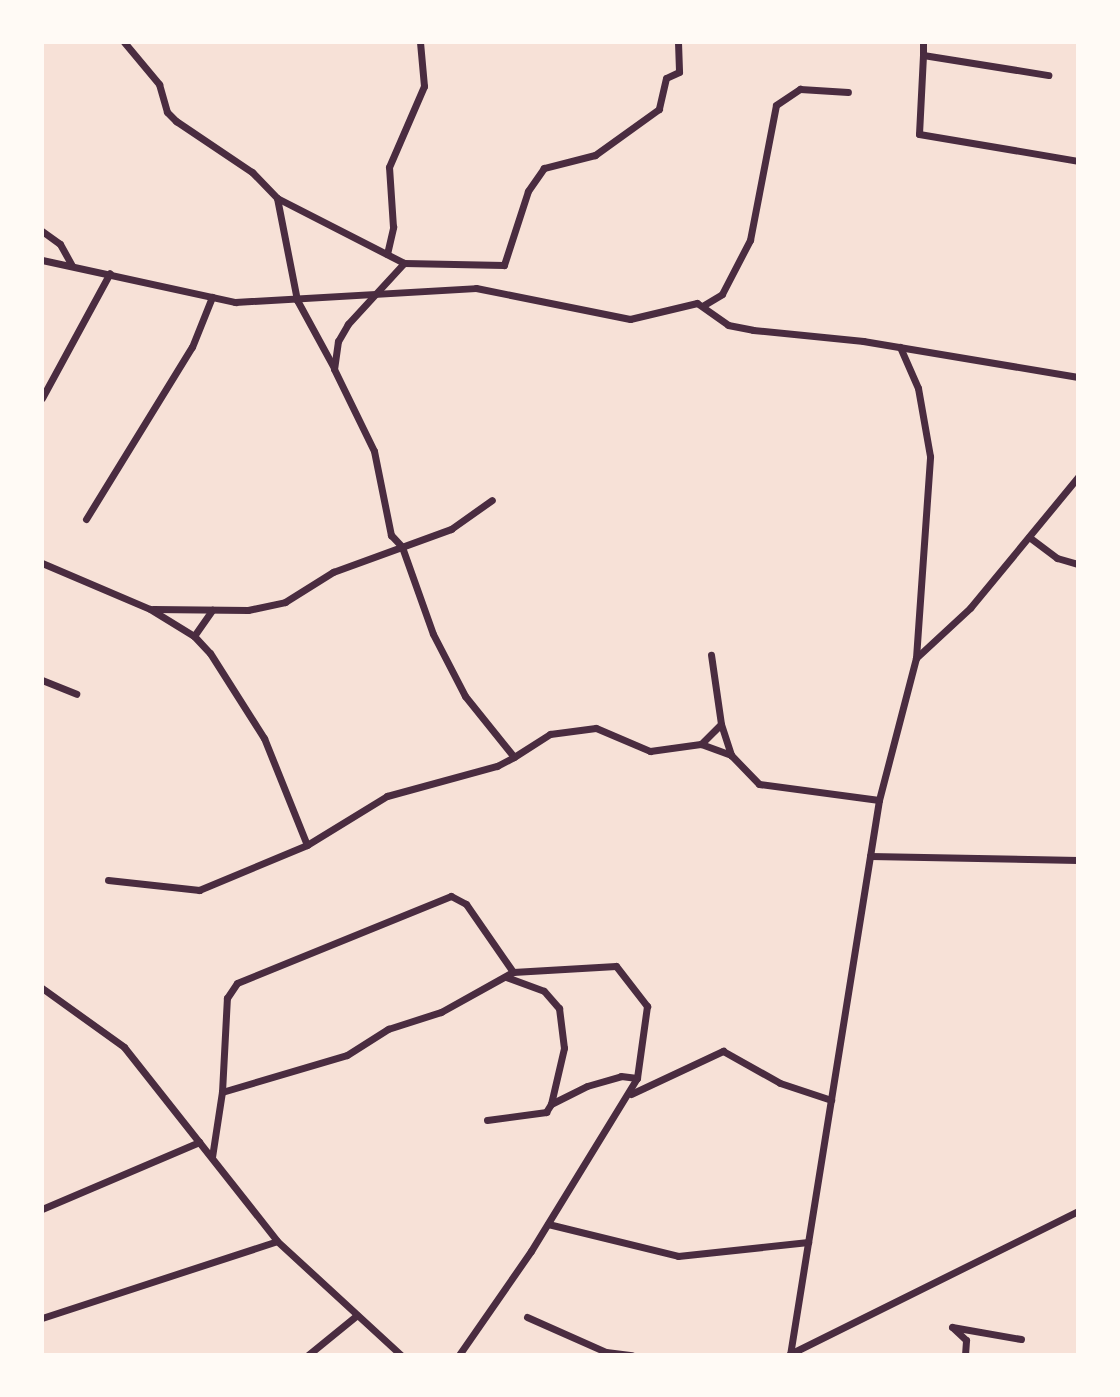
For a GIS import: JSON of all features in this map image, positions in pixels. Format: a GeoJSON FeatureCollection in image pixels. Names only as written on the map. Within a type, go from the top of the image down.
{"type":"FeatureCollection","features":[{"type":"Feature","properties":{"kind":"street"},"geometry":{"type":"LineString","coordinates":[[124,42],[159,84],[167,112],[252,172],[277,198],[404,263],[504,265],[528,191],[544,168],[595,155],[659,109],[666,78],[679,72],[678,42]]}},
{"type":"Feature","properties":{"kind":"street"},"geometry":{"type":"LineString","coordinates":[[387,254],[393,227],[389,167],[424,86],[420,42]]}},
{"type":"Feature","properties":{"kind":"street"},"geometry":{"type":"LineString","coordinates":[[923,42],[919,134],[1078,161]]}},
{"type":"Feature","properties":{"kind":"street"},"geometry":{"type":"LineString","coordinates":[[923,55],[1048,75]]}},
{"type":"Feature","properties":{"kind":"street"},"geometry":{"type":"LineString","coordinates":[[42,260],[235,302],[500,290],[630,319],[704,305],[722,294],[750,240],[776,105],[800,89],[848,92]]}},
{"type":"Feature","properties":{"kind":"street"},"geometry":{"type":"LineString","coordinates":[[277,198],[297,300],[374,451],[391,535],[402,547],[433,634],[465,696],[514,757]]}},
{"type":"Feature","properties":{"kind":"street"},"geometry":{"type":"LineString","coordinates":[[42,231],[60,244],[72,266]]}},
{"type":"Feature","properties":{"kind":"street"},"geometry":{"type":"LineString","coordinates":[[334,369],[338,341],[372,295],[404,263]]}},
{"type":"Feature","properties":{"kind":"street"},"geometry":{"type":"LineString","coordinates":[[42,398],[110,273]]}},
{"type":"Feature","properties":{"kind":"street"},"geometry":{"type":"LineString","coordinates":[[86,519],[192,347],[212,297]]}},
{"type":"Feature","properties":{"kind":"street"},"geometry":{"type":"LineString","coordinates":[[704,305],[728,325],[900,347],[1078,377]]}},
{"type":"Feature","properties":{"kind":"street"},"geometry":{"type":"LineString","coordinates":[[789,1355],[879,800],[916,658],[930,456],[918,388],[900,347]]}},
{"type":"Feature","properties":{"kind":"street"},"geometry":{"type":"LineString","coordinates":[[916,658],[970,608],[1078,477]]}},
{"type":"Feature","properties":{"kind":"street"},"geometry":{"type":"LineString","coordinates":[[150,609],[212,610],[285,602],[333,572],[451,529],[492,500]]}},
{"type":"Feature","properties":{"kind":"street"},"geometry":{"type":"LineString","coordinates":[[383,552],[391,535]]}},
{"type":"Feature","properties":{"kind":"street"},"geometry":{"type":"LineString","coordinates":[[1029,537],[1057,558],[1078,564]]}},
{"type":"Feature","properties":{"kind":"street"},"geometry":{"type":"LineString","coordinates":[[42,563],[150,609],[194,636],[232,682],[264,738],[307,845]]}},
{"type":"Feature","properties":{"kind":"street"},"geometry":{"type":"LineString","coordinates":[[194,636],[212,610]]}},
{"type":"Feature","properties":{"kind":"street"},"geometry":{"type":"LineString","coordinates":[[711,655],[721,724],[731,755]]}},
{"type":"Feature","properties":{"kind":"street"},"geometry":{"type":"LineString","coordinates":[[42,680],[76,694]]}},
{"type":"Feature","properties":{"kind":"street"},"geometry":{"type":"LineString","coordinates":[[701,744],[721,724]]}},
{"type":"Feature","properties":{"kind":"street"},"geometry":{"type":"LineString","coordinates":[[108,880],[199,890],[307,845],[387,796],[497,766],[550,734],[582,727],[650,751],[701,744],[731,755],[759,784],[879,800]]}},
{"type":"Feature","properties":{"kind":"street"},"geometry":{"type":"LineString","coordinates":[[870,856],[1078,860]]}},
{"type":"Feature","properties":{"kind":"street"},"geometry":{"type":"LineString","coordinates":[[212,1157],[222,1092],[230,989],[431,901],[451,896],[466,904],[509,974],[544,991],[559,1008],[564,1048],[551,1104],[546,1112],[487,1120]]}},
{"type":"Feature","properties":{"kind":"street"},"geometry":{"type":"LineString","coordinates":[[222,1092],[347,1055],[388,1029],[441,1012],[509,974],[616,966],[647,1006],[637,1078],[548,1224],[459,1355]]}},
{"type":"Feature","properties":{"kind":"street"},"geometry":{"type":"LineString","coordinates":[[42,988],[124,1047],[277,1241],[401,1355]]}},
{"type":"Feature","properties":{"kind":"street"},"geometry":{"type":"LineString","coordinates":[[629,1095],[723,1051],[780,1083],[831,1100]]}},
{"type":"Feature","properties":{"kind":"street"},"geometry":{"type":"LineString","coordinates":[[551,1104],[587,1086],[621,1076],[637,1078]]}},
{"type":"Feature","properties":{"kind":"street"},"geometry":{"type":"LineString","coordinates":[[42,1209],[199,1142]]}},
{"type":"Feature","properties":{"kind":"street"},"geometry":{"type":"LineString","coordinates":[[789,1355],[1076,1215]]}},
{"type":"Feature","properties":{"kind":"street"},"geometry":{"type":"LineString","coordinates":[[548,1224],[678,1256],[808,1242]]}},
{"type":"Feature","properties":{"kind":"street"},"geometry":{"type":"LineString","coordinates":[[42,1318],[277,1241]]}},
{"type":"Feature","properties":{"kind":"street"},"geometry":{"type":"LineString","coordinates":[[308,1355],[357,1315]]}},
{"type":"Feature","properties":{"kind":"street"},"geometry":{"type":"LineString","coordinates":[[527,1317],[606,1352],[632,1355]]}},
{"type":"Feature","properties":{"kind":"street"},"geometry":{"type":"LineString","coordinates":[[965,1355],[966,1340],[952,1327],[1021,1339]]}}]}
